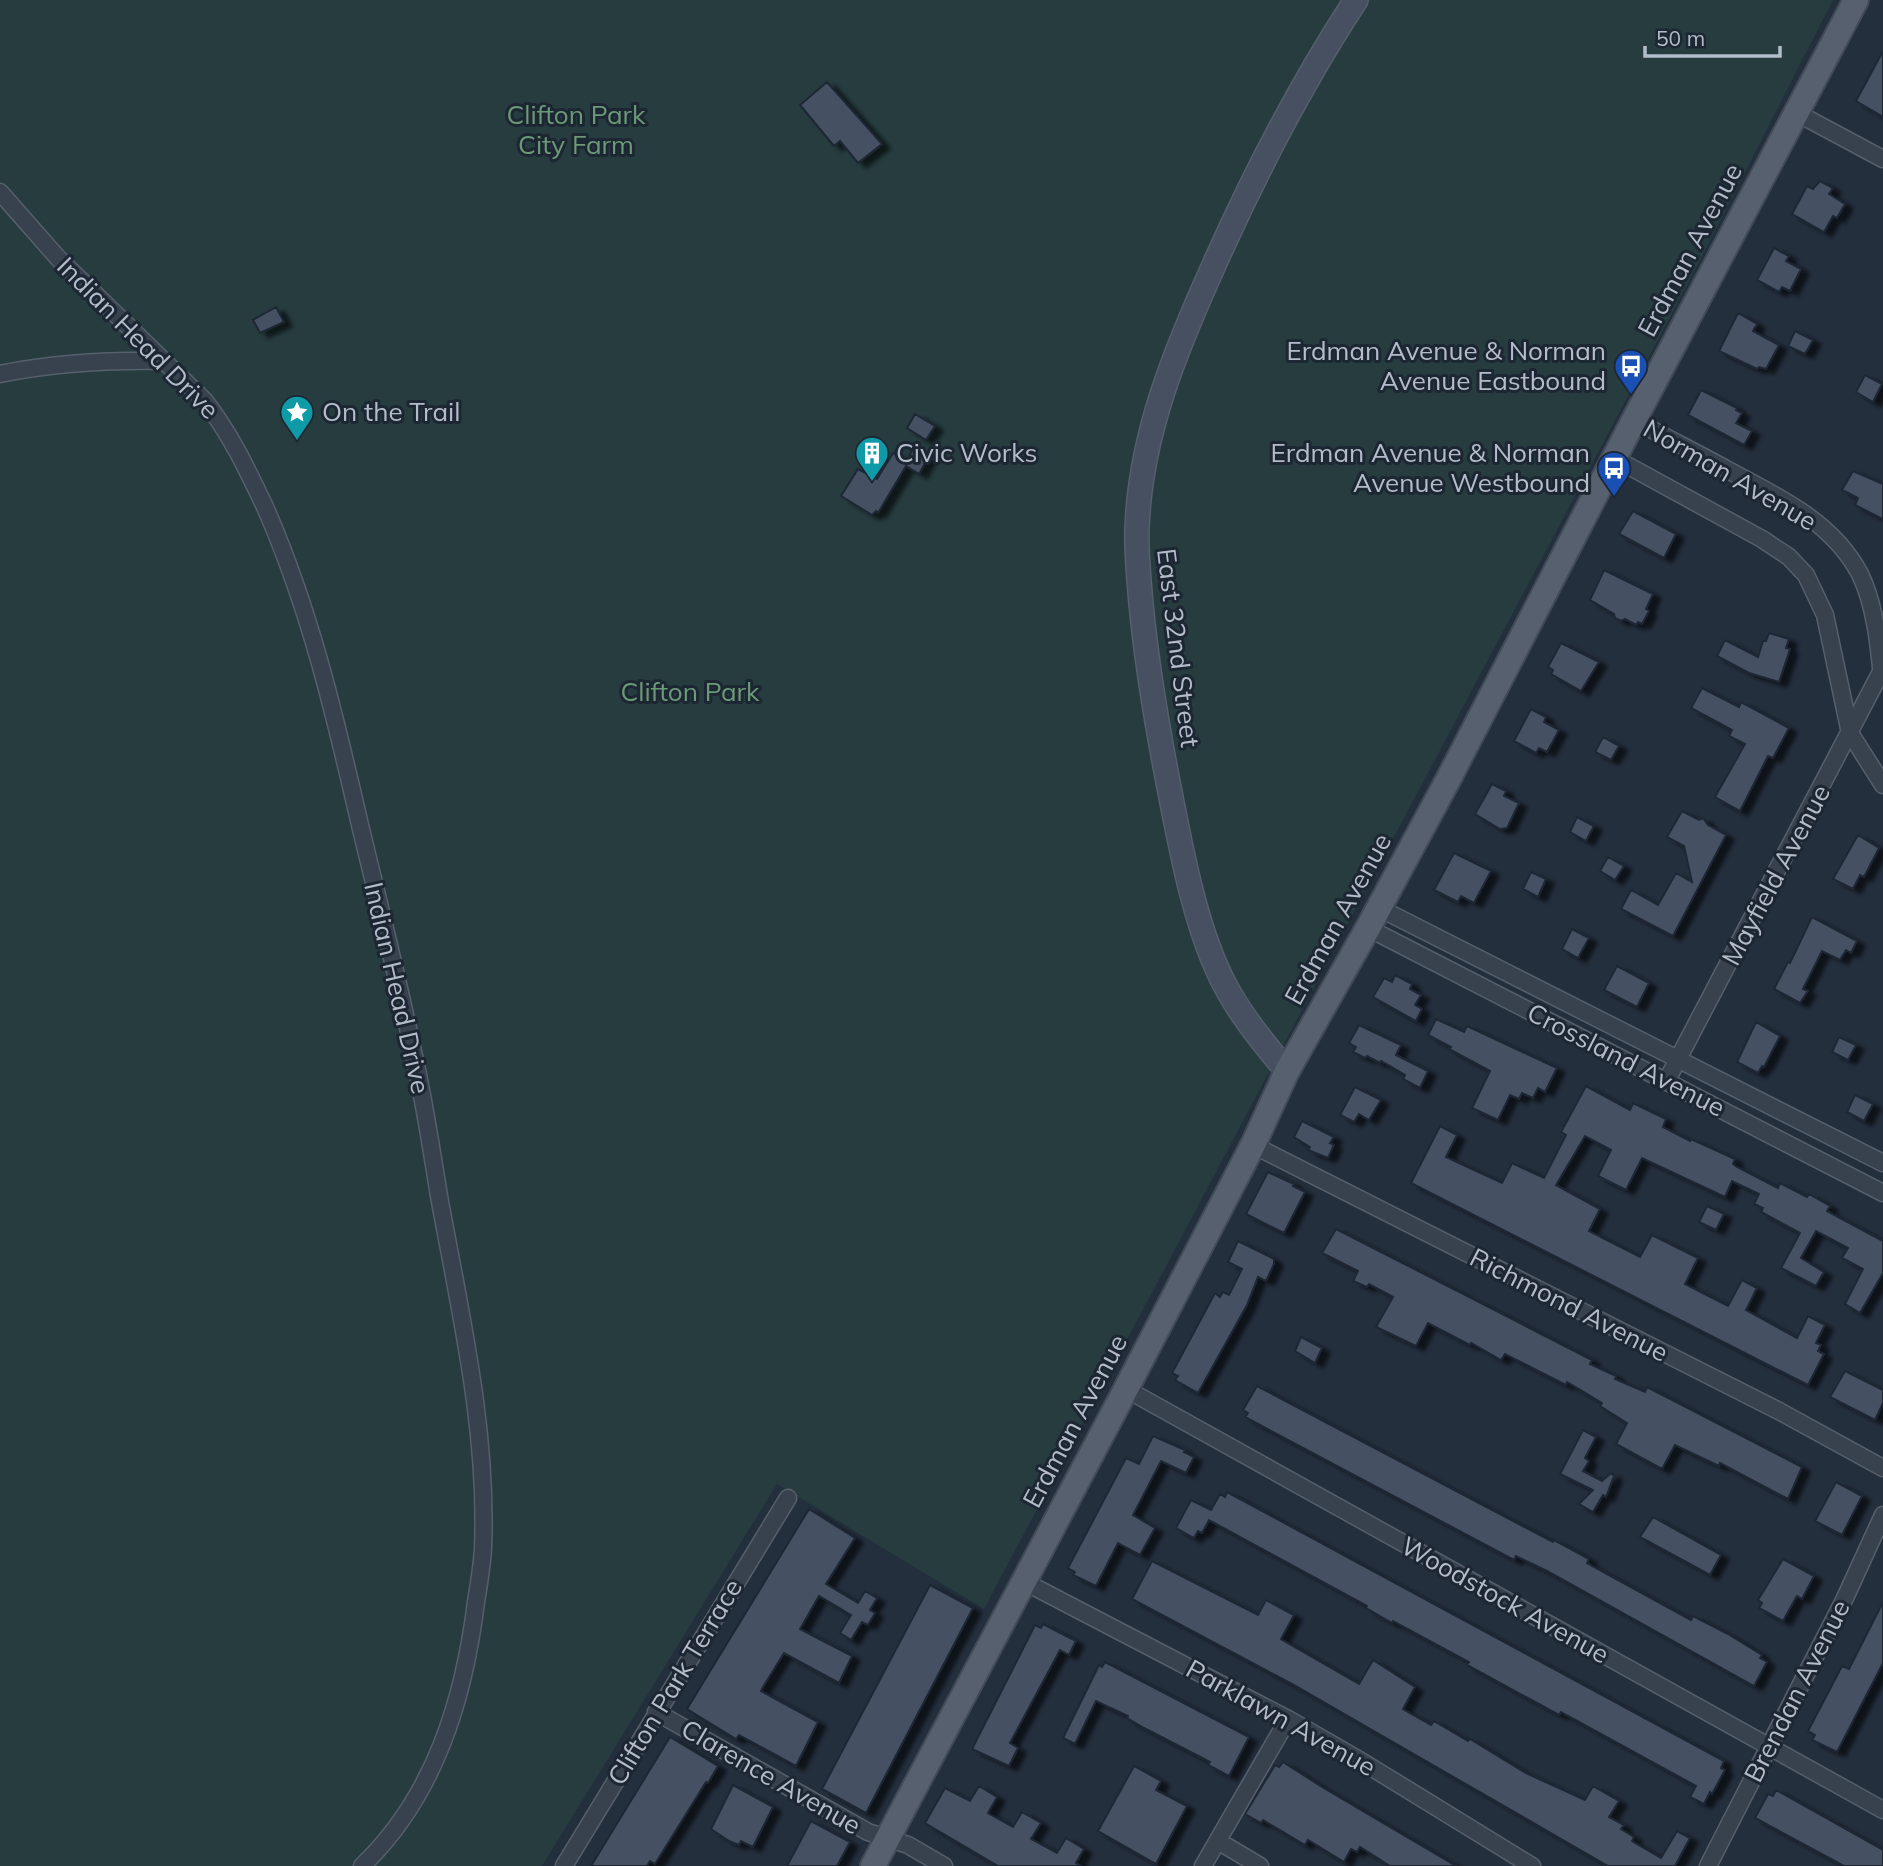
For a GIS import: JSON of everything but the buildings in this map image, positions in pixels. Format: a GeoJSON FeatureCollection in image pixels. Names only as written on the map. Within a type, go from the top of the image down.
{"type":"FeatureCollection","features":[{"type":"Feature","properties":{"kind":"main road","name":"Erdman Avenue"},"geometry":{"type":"LineString","coordinates":[[873,1866],[1126,1389],[1253,1145],[1287,1071],[1374,918],[1856,0]]}},
{"type":"Feature","properties":{"kind":"street","name":"East 32nd Street"},"geometry":{"type":"LineString","coordinates":[[1287,1071],[1226,988],[1213,960],[1191,887],[1182,853],[1147,666],[1136,531],[1144,461],[1153,423],[1168,374],[1193,310],[1266,152],[1356,0]]}},
{"type":"Feature","properties":{"kind":"street"},"geometry":{"type":"LineString","coordinates":[[1797,113],[1883,159]]}},
{"type":"Feature","properties":{"kind":"street","name":"Indian Head Drive"},"geometry":{"type":"LineString","coordinates":[[0,192],[58,258],[204,400],[240,452],[279,539],[323,667],[414,1054],[468,1357],[480,1442],[483,1550],[467,1667],[454,1714],[419,1795],[398,1826],[362,1866]]}},
{"type":"Feature","properties":{"kind":"street"},"geometry":{"type":"LineString","coordinates":[[0,374],[72,363],[164,361]]}},
{"type":"Feature","properties":{"kind":"street","name":"Norman Avenue"},"geometry":{"type":"LineString","coordinates":[[1634,420],[1776,496],[1811,517],[1832,536],[1861,576],[1874,618],[1883,675]]}},
{"type":"Feature","properties":{"kind":"street","name":"Norman Avenue"},"geometry":{"type":"LineString","coordinates":[[1614,458],[1762,539],[1798,565],[1813,586],[1825,615],[1850,733],[1883,785]]}},
{"type":"Feature","properties":{"kind":"street","name":"Mayfield Avenue"},"geometry":{"type":"LineString","coordinates":[[1666,1082],[1883,675]]}},
{"type":"Feature","properties":{"kind":"street","name":"Crossland Avenue"},"geometry":{"type":"LineString","coordinates":[[1374,918],[1679,1059],[1883,1163]]}},
{"type":"Feature","properties":{"kind":"street","name":"Crossland Avenue"},"geometry":{"type":"LineString","coordinates":[[1374,918],[1666,1082],[1883,1193]]}},
{"type":"Feature","properties":{"kind":"street","name":"Richmond Avenue"},"geometry":{"type":"LineString","coordinates":[[1253,1145],[1779,1411],[1883,1468]]}},
{"type":"Feature","properties":{"kind":"street","name":"Woodstock Avenue"},"geometry":{"type":"LineString","coordinates":[[1126,1389],[1767,1748],[1883,1810]]}},
{"type":"Feature","properties":{"kind":"street","name":"Clifton Park Terrace"},"geometry":{"type":"LineString","coordinates":[[564,1866],[788,1498]]}},
{"type":"Feature","properties":{"kind":"street","name":"Brendan Avenue"},"geometry":{"type":"LineString","coordinates":[[1709,1866],[1883,1515]]}},
{"type":"Feature","properties":{"kind":"street","name":"Parklawn Avenue"},"geometry":{"type":"LineString","coordinates":[[1023,1581],[1288,1719],[1532,1866]]}},
{"type":"Feature","properties":{"kind":"street","name":"Clarence Avenue"},"geometry":{"type":"LineString","coordinates":[[656,1712],[868,1832],[908,1845],[944,1866]]}},
{"type":"Feature","properties":{"kind":"street"},"geometry":{"type":"LineString","coordinates":[[1203,1866],[1288,1719]]}},
{"type":"Feature","properties":{"kind":"street"},"geometry":{"type":"LineString","coordinates":[[1218,1841],[1260,1866]]}},
{"type":"Feature","properties":{"kind":"green space","name":"Clifton Park"},"geometry":{"type":"Polygon","coordinates":[[[0,0],[1833,0],[1695,270],[984,1609],[777,1484],[542,1866],[0,1866],[0,0]]]}},
{"type":"Feature","properties":{"kind":"place","name":"Erdman Avenue & Norman Avenue Eastbound"},"geometry":{"type":"Point","coordinates":[1631,396]}},
{"type":"Feature","properties":{"kind":"place","name":"On the Trail"},"geometry":{"type":"Point","coordinates":[297,442]}},
{"type":"Feature","properties":{"kind":"place","name":"Civic Works"},"geometry":{"type":"Point","coordinates":[872,483]}},
{"type":"Feature","properties":{"kind":"place","name":"Erdman Avenue & Norman Avenue Westbound"},"geometry":{"type":"Point","coordinates":[1614,498]}},
{"type":"Feature","properties":{"kind":"park label","name":"Clifton Park City Farm"},"geometry":{"type":"Point","coordinates":[576,130]}}]}
